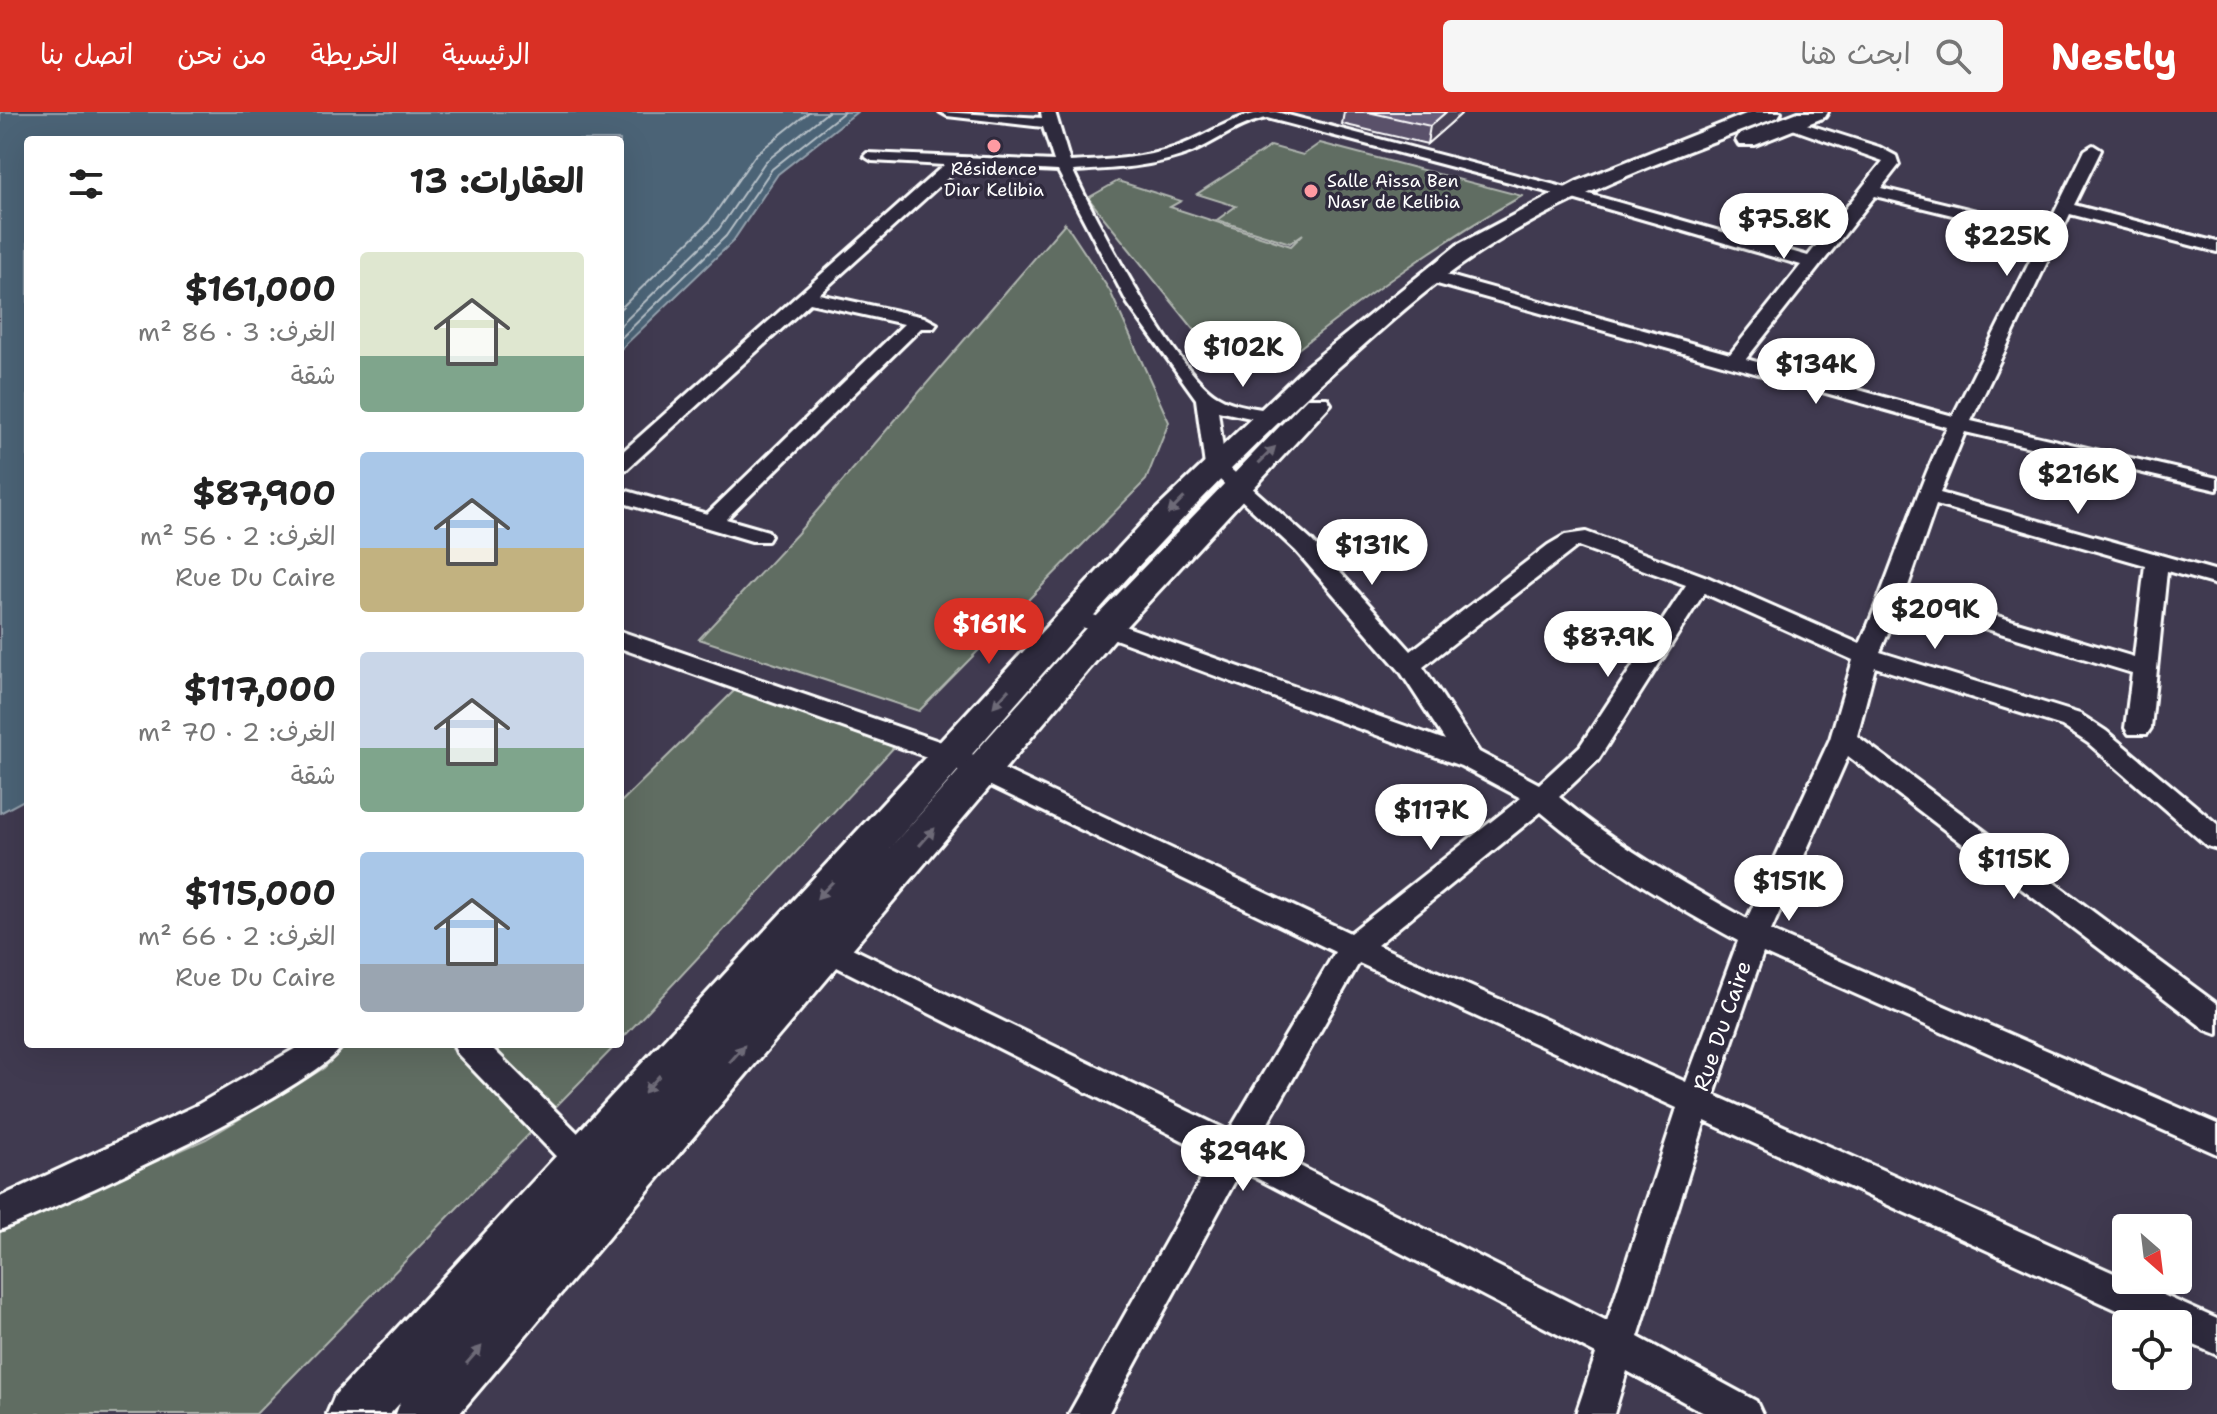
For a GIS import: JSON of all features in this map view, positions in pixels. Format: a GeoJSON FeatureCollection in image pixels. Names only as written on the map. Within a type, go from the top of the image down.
{"type":"FeatureCollection","features":[{"type":"Feature","properties":{"kind":"main road"},"geometry":{"type":"LineString","coordinates":[[354,1414],[950,755],[1090,622],[1226,476],[1347,374],[1482,240],[1793,116]]}},
{"type":"Feature","properties":{"kind":"main road"},"geometry":{"type":"LineString","coordinates":[[1226,476],[1269,416],[1325,363],[1443,280]]}},
{"type":"Feature","properties":{"kind":"main road"},"geometry":{"type":"LineString","coordinates":[[423,1414],[983,773],[1090,622]]}},
{"type":"Feature","properties":{"kind":"street"},"geometry":{"type":"LineString","coordinates":[[947,112],[1048,117],[1065,168],[1133,293],[1167,348],[1206,398],[1226,476],[1304,546],[1409,665],[1470,759]]}},
{"type":"Feature","properties":{"kind":"street"},"geometry":{"type":"LineString","coordinates":[[872,156],[1065,168],[1177,152],[1247,118],[1267,114],[1585,198],[1810,262]]}},
{"type":"Feature","properties":{"kind":"street"},"geometry":{"type":"LineString","coordinates":[[1736,360],[1810,262],[1845,226],[1891,165],[1891,159],[1874,150],[1793,116]]}},
{"type":"Feature","properties":{"kind":"street","name":"Rue Du Caire"},"geometry":{"type":"LineString","coordinates":[[1595,1414],[1695,1102],[1754,936],[1843,739],[1866,656],[1894,593],[1927,496],[1958,424],[2093,150]]}},
{"type":"Feature","properties":{"kind":"street"},"geometry":{"type":"LineString","coordinates":[[624,461],[957,161]]}},
{"type":"Feature","properties":{"kind":"street"},"geometry":{"type":"LineString","coordinates":[[1871,190],[2051,234]]}},
{"type":"Feature","properties":{"kind":"street"},"geometry":{"type":"LineString","coordinates":[[2064,207],[2217,247]]}},
{"type":"Feature","properties":{"kind":"street"},"geometry":{"type":"LineString","coordinates":[[1443,280],[1958,424],[2217,484]]}},
{"type":"Feature","properties":{"kind":"street"},"geometry":{"type":"LineString","coordinates":[[712,521],[925,323],[807,297]]}},
{"type":"Feature","properties":{"kind":"street"},"geometry":{"type":"LineString","coordinates":[[1206,398],[1233,409],[1269,416]]}},
{"type":"Feature","properties":{"kind":"street"},"geometry":{"type":"LineString","coordinates":[[624,496],[760,536]]}},
{"type":"Feature","properties":{"kind":"street"},"geometry":{"type":"LineString","coordinates":[[1927,496],[2217,578]]}},
{"type":"Feature","properties":{"kind":"street"},"geometry":{"type":"LineString","coordinates":[[1409,665],[1573,540],[1604,544],[1699,582],[1866,656],[2071,720],[2217,839]]}},
{"type":"Feature","properties":{"kind":"street"},"geometry":{"type":"LineString","coordinates":[[2138,728],[2157,562]]}},
{"type":"Feature","properties":{"kind":"street"},"geometry":{"type":"LineString","coordinates":[[1088,1414],[1235,1150],[1353,947],[1541,797],[1589,753],[1699,582]]}},
{"type":"Feature","properties":{"kind":"street"},"geometry":{"type":"LineString","coordinates":[[1894,593],[2143,668]]}},
{"type":"Feature","properties":{"kind":"street"},"geometry":{"type":"LineString","coordinates":[[1090,622],[1470,759],[1541,797],[1596,843],[1651,879],[1754,936],[2217,1139]]}},
{"type":"Feature","properties":{"kind":"street"},"geometry":{"type":"LineString","coordinates":[[624,640],[950,755],[1353,947],[2217,1337]]}},
{"type":"Feature","properties":{"kind":"street"},"geometry":{"type":"LineString","coordinates":[[1843,739],[2217,1021]]}},
{"type":"Feature","properties":{"kind":"street"},"geometry":{"type":"LineString","coordinates":[[788,931],[1235,1150],[1615,1344],[1743,1414]]}},
{"type":"Feature","properties":{"kind":"street"},"geometry":{"type":"LineString","coordinates":[[0,1214],[202,1121],[278,1078],[322,1048]]}},
{"type":"Feature","properties":{"kind":"street"},"geometry":{"type":"LineString","coordinates":[[472,1048],[584,1162]]}},
{"type":"Feature","properties":{"kind":"green space"},"geometry":{"type":"Polygon","coordinates":[[[1320,143],[1522,196],[1395,277],[1274,368],[1205,343],[1088,198],[1118,181],[1181,201],[1170,207],[1291,246],[1303,234],[1290,243],[1217,220],[1236,206],[1197,194],[1271,146],[1303,155],[1320,143]]]}},
{"type":"Feature","properties":{"kind":"green space"},"geometry":{"type":"Polygon","coordinates":[[[1065,223],[1110,291],[1169,422],[1146,480],[919,711],[699,639],[797,534],[1065,223]]]}},
{"type":"Feature","properties":{"kind":"green space"},"geometry":{"type":"Polygon","coordinates":[[[735,690],[897,744],[624,1037],[624,799],[735,690]]]}},
{"type":"Feature","properties":{"kind":"green space"},"geometry":{"type":"Polygon","coordinates":[[[344,1048],[613,1048],[256,1414],[0,1414],[0,1231],[206,1139],[324,1068],[344,1048]]]}},
{"type":"Feature","properties":{"kind":"water"},"geometry":{"type":"Polygon","coordinates":[[[0,112],[857,112],[778,174],[733,241],[624,346],[624,136],[24,136],[24,800],[0,813],[0,112]]]}},
{"type":"Feature","properties":{"kind":"building"},"geometry":{"type":"Polygon","coordinates":[[[1368,112],[1446,112],[1430,126],[1368,112]]]}},
{"type":"Feature","properties":{"kind":"place","name":"Résidence Diar Kelibia"},"geometry":{"type":"Point","coordinates":[994,146]}},
{"type":"Feature","properties":{"kind":"place","name":"Salle Aissa Ben Nasr de Kelibia"},"geometry":{"type":"Point","coordinates":[1311,191]}}]}
